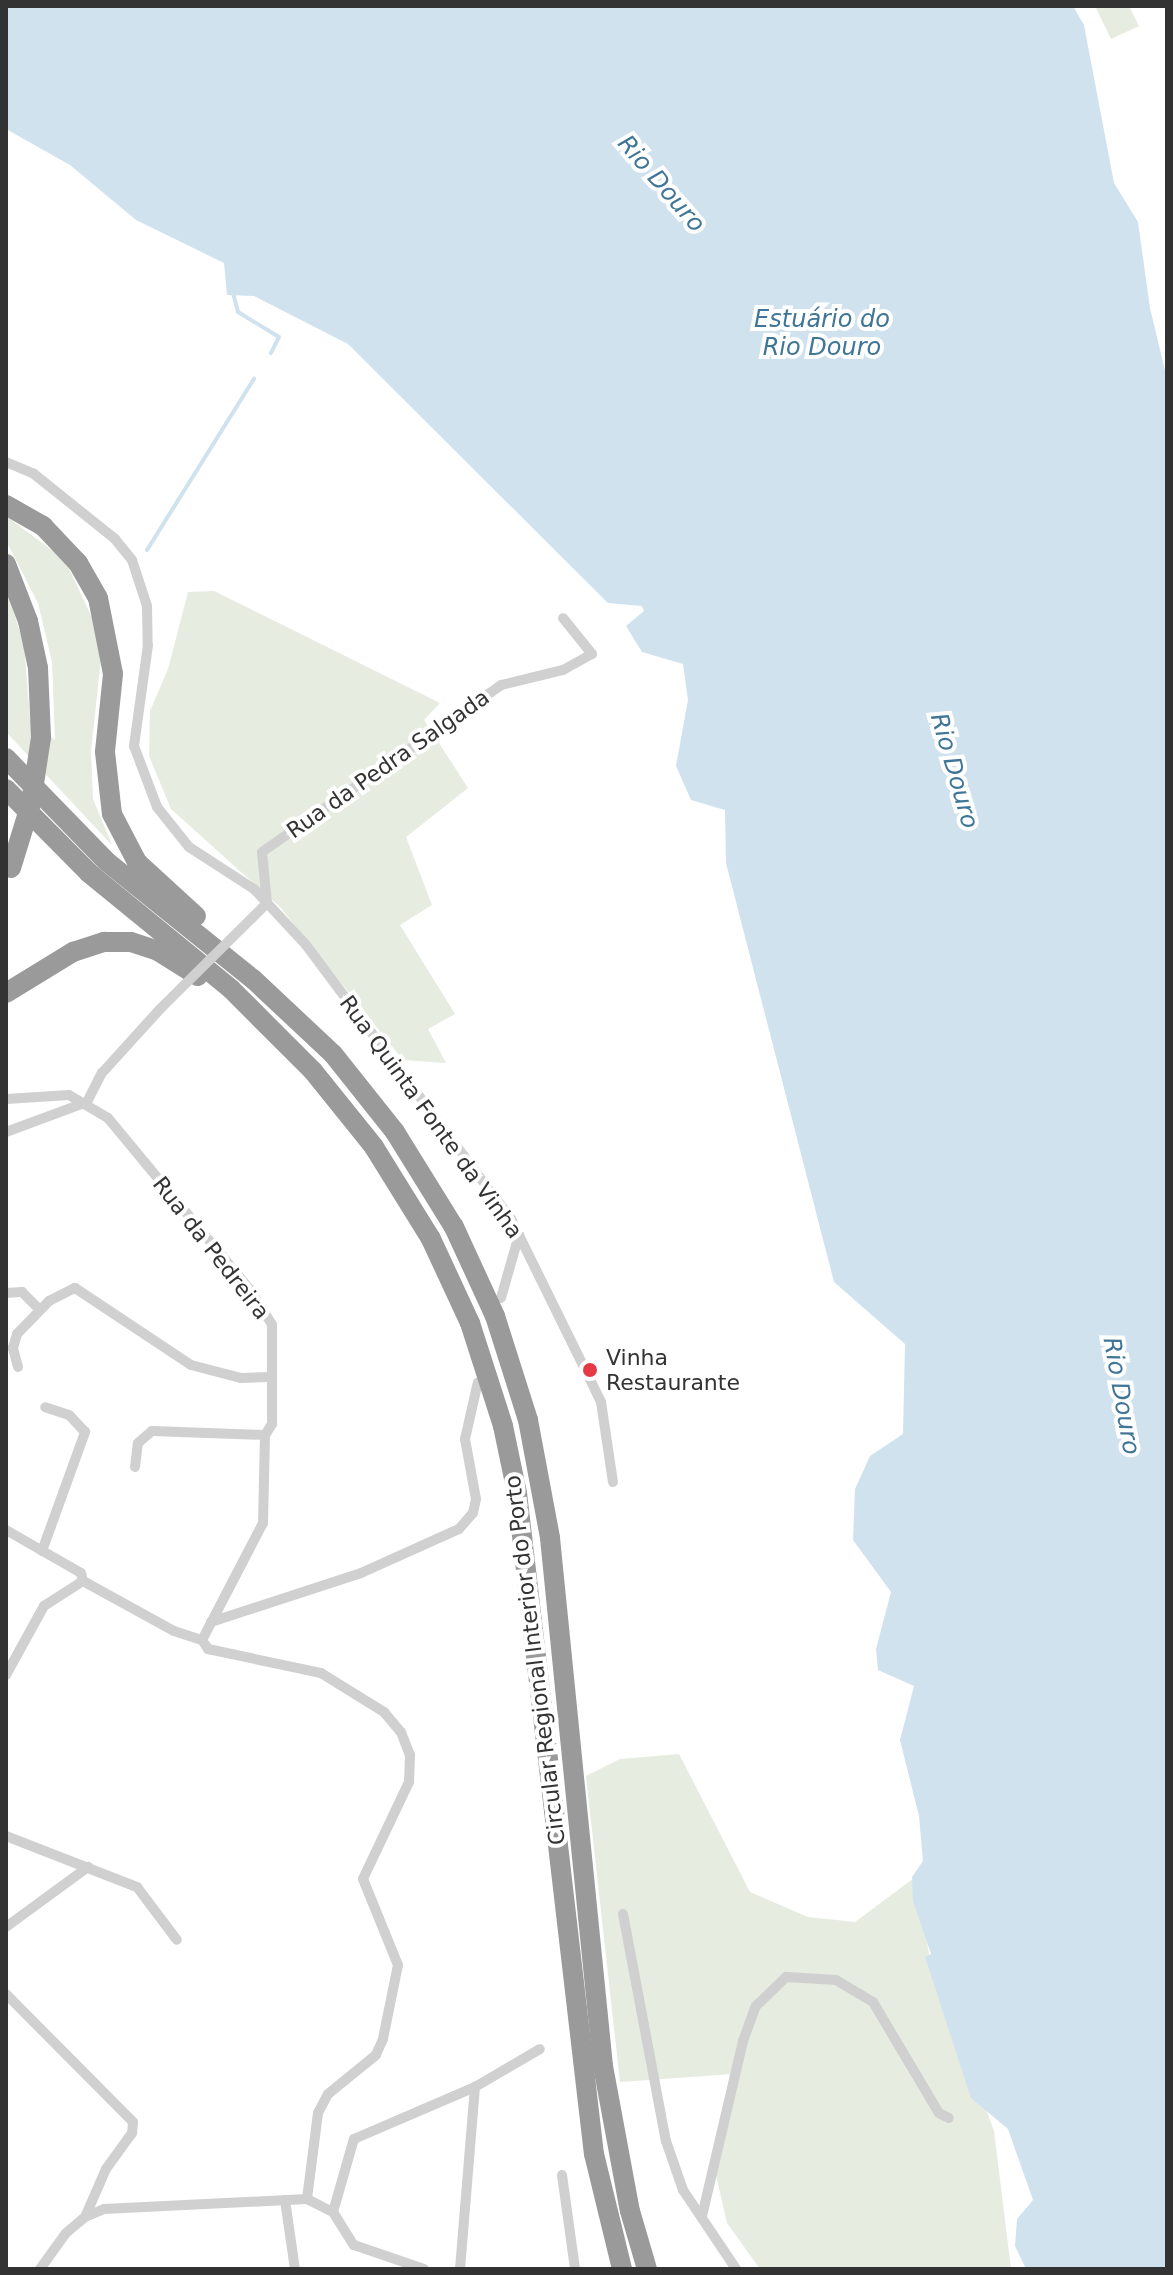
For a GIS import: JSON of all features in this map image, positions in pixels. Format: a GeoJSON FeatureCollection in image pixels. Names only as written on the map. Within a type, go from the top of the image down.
{"type":"FeatureCollection","features":[{"type":"Feature","properties":{"kind":"highway"},"geometry":{"type":"LineString","coordinates":[[6,505],[43,526],[78,563],[98,598],[109,635],[113,674],[105,783],[112,814],[129,851],[156,882],[251,964],[280,1001]]}},
{"type":"Feature","properties":{"kind":"highway"},"geometry":{"type":"LineString","coordinates":[[6,564],[28,621],[38,668],[41,738],[31,803],[8,872]]}},
{"type":"Feature","properties":{"kind":"highway","name":"Circular Regional Interior do Porto"},"geometry":{"type":"LineString","coordinates":[[6,758],[106,861],[280,1001],[333,1054],[395,1132],[454,1227],[495,1316],[522,1398],[550,1538],[603,2066],[630,2211],[647,2269]]}},
{"type":"Feature","properties":{"kind":"highway","name":"Circular Regional Interior do Porto"},"geometry":{"type":"LineString","coordinates":[[6,789],[89,873],[264,1021],[313,1071],[374,1147],[431,1239],[470,1323],[503,1426],[539,1649],[594,2154],[622,2269]]}},
{"type":"Feature","properties":{"kind":"highway"},"geometry":{"type":"LineString","coordinates":[[6,993],[73,952],[104,942],[131,942],[158,951],[264,1021]]}},
{"type":"Feature","properties":{"kind":"street","name":"Rua Quinta Fonte da Vinha"},"geometry":{"type":"LineString","coordinates":[[6,462],[34,474],[115,539],[132,560],[147,606],[148,645],[134,746],[143,780],[157,807],[189,847],[267,903],[306,945],[519,1235],[601,1402],[613,1482]]}},
{"type":"Feature","properties":{"kind":"street","name":"Rua da Pedra Salgada"},"geometry":{"type":"LineString","coordinates":[[267,903],[262,852],[501,685],[563,670],[592,654],[563,618]]}},
{"type":"Feature","properties":{"kind":"street"},"geometry":{"type":"LineString","coordinates":[[6,1132],[87,1102],[102,1073],[160,1009],[267,903]]}},
{"type":"Feature","properties":{"kind":"street"},"geometry":{"type":"LineString","coordinates":[[6,1099],[69,1095],[87,1102]]}},
{"type":"Feature","properties":{"kind":"street","name":"Rua da Pedreira"},"geometry":{"type":"LineString","coordinates":[[87,1102],[108,1118],[266,1311],[272,1325],[272,1424],[265,1435],[263,1523],[202,1640]]}},
{"type":"Feature","properties":{"kind":"street"},"geometry":{"type":"LineString","coordinates":[[501,1298],[519,1235]]}},
{"type":"Feature","properties":{"kind":"street"},"geometry":{"type":"LineString","coordinates":[[18,1367],[13,1348],[17,1334],[40,1310],[75,1288],[191,1365],[241,1378],[270,1377]]}},
{"type":"Feature","properties":{"kind":"street"},"geometry":{"type":"LineString","coordinates":[[6,1293],[22,1292],[40,1310]]}},
{"type":"Feature","properties":{"kind":"street"},"geometry":{"type":"LineString","coordinates":[[211,1622],[361,1573],[459,1529],[473,1513],[476,1499],[465,1439],[478,1382]]}},
{"type":"Feature","properties":{"kind":"street"},"geometry":{"type":"LineString","coordinates":[[42,1551],[85,1432],[69,1415],[45,1407]]}},
{"type":"Feature","properties":{"kind":"street"},"geometry":{"type":"LineString","coordinates":[[135,1467],[138,1443],[152,1431],[265,1435]]}},
{"type":"Feature","properties":{"kind":"street"},"geometry":{"type":"LineString","coordinates":[[6,1530],[81,1573],[83,1581],[174,1631],[202,1640],[208,1649],[321,1673],[384,1712],[401,1732],[410,1755],[409,1782],[363,1879],[398,1965],[383,2039],[376,2055],[328,2094],[318,2113],[307,2199]]}},
{"type":"Feature","properties":{"kind":"street"},"geometry":{"type":"LineString","coordinates":[[6,1675],[44,1606],[83,1581]]}},
{"type":"Feature","properties":{"kind":"street"},"geometry":{"type":"LineString","coordinates":[[6,1836],[137,1887],[177,1940]]}},
{"type":"Feature","properties":{"kind":"street"},"geometry":{"type":"LineString","coordinates":[[6,1927],[88,1867]]}},
{"type":"Feature","properties":{"kind":"street"},"geometry":{"type":"LineString","coordinates":[[623,1914],[666,2141],[683,2190],[736,2269]]}},
{"type":"Feature","properties":{"kind":"street"},"geometry":{"type":"LineString","coordinates":[[702,2216],[743,2041],[756,2006],[786,1977],[836,1980],[873,2002],[939,2113],[949,2118]]}},
{"type":"Feature","properties":{"kind":"street"},"geometry":{"type":"LineString","coordinates":[[6,1994],[133,2122],[132,2133],[106,2169],[85,2217],[40,2269]]}},
{"type":"Feature","properties":{"kind":"street"},"geometry":{"type":"LineString","coordinates":[[333,2212],[354,2139],[475,2087],[540,2049]]}},
{"type":"Feature","properties":{"kind":"street"},"geometry":{"type":"LineString","coordinates":[[460,2269],[475,2087]]}},
{"type":"Feature","properties":{"kind":"street"},"geometry":{"type":"LineString","coordinates":[[562,2175],[575,2269]]}},
{"type":"Feature","properties":{"kind":"street"},"geometry":{"type":"LineString","coordinates":[[85,2217],[104,2209],[307,2199],[333,2212],[354,2245],[424,2269]]}},
{"type":"Feature","properties":{"kind":"street"},"geometry":{"type":"LineString","coordinates":[[285,2200],[295,2269]]}},
{"type":"Feature","properties":{"kind":"shaded area"},"geometry":{"type":"Polygon","coordinates":[[[1095,6],[1129,6],[1139,26],[1111,39],[1095,6]]]}},
{"type":"Feature","properties":{"kind":"shaded area"},"geometry":{"type":"Polygon","coordinates":[[[6,516],[65,560],[94,622],[101,658],[91,752],[93,799],[112,845],[6,732],[6,589],[24,644],[30,718],[55,740],[52,662],[38,603],[6,541],[6,516]]]}},
{"type":"Feature","properties":{"kind":"shaded area"},"geometry":{"type":"Polygon","coordinates":[[[214,591],[440,703],[424,720],[468,788],[406,837],[432,905],[400,925],[455,1014],[428,1029],[446,1063],[403,1060],[280,907],[171,809],[149,756],[150,711],[168,669],[188,592],[214,591]]]}},
{"type":"Feature","properties":{"kind":"shaded area"},"geometry":{"type":"Polygon","coordinates":[[[679,1754],[750,1892],[808,1917],[855,1922],[914,1878],[929,1953],[994,2131],[1011,2269],[760,2269],[727,2223],[715,2171],[733,2074],[620,2082],[586,1776],[620,1759],[679,1754]]]}},
{"type":"Feature","properties":{"kind":"water","name":"Estuário do Rio Douro"},"geometry":{"type":"Polygon","coordinates":[[[6,6],[1073,6],[1084,25],[1114,183],[1138,222],[1150,308],[1167,379],[1167,2269],[1026,2269],[1015,2246],[1017,2219],[1033,2200],[1008,2129],[971,2098],[925,1957],[931,1954],[913,1901],[912,1877],[923,1861],[919,1816],[900,1740],[914,1686],[878,1670],[876,1649],[891,1592],[853,1540],[855,1489],[870,1456],[903,1434],[905,1344],[834,1282],[726,863],[725,810],[691,800],[676,766],[688,700],[683,664],[642,652],[626,626],[644,611],[642,606],[608,603],[348,344],[254,296],[227,295],[224,263],[136,220],[70,165],[6,129],[6,6]]]}},
{"type":"Feature","properties":{"kind":"waterway"},"geometry":{"type":"LineString","coordinates":[[233,293],[238,312],[279,337],[271,353]]}},
{"type":"Feature","properties":{"kind":"waterway"},"geometry":{"type":"LineString","coordinates":[[147,550],[254,379]]}},
{"type":"Feature","properties":{"kind":"place","name":"Vinha Restaurante"},"geometry":{"type":"Point","coordinates":[590,1370]}},
{"type":"Feature","properties":{"kind":"water label","name":"Rio Douro"},"geometry":{"type":"Point","coordinates":[661,184]}},
{"type":"Feature","properties":{"kind":"water label","name":"Rio Douro"},"geometry":{"type":"Point","coordinates":[954,771]}},
{"type":"Feature","properties":{"kind":"water label","name":"Rio Douro"},"geometry":{"type":"Point","coordinates":[1121,1396]}}]}
